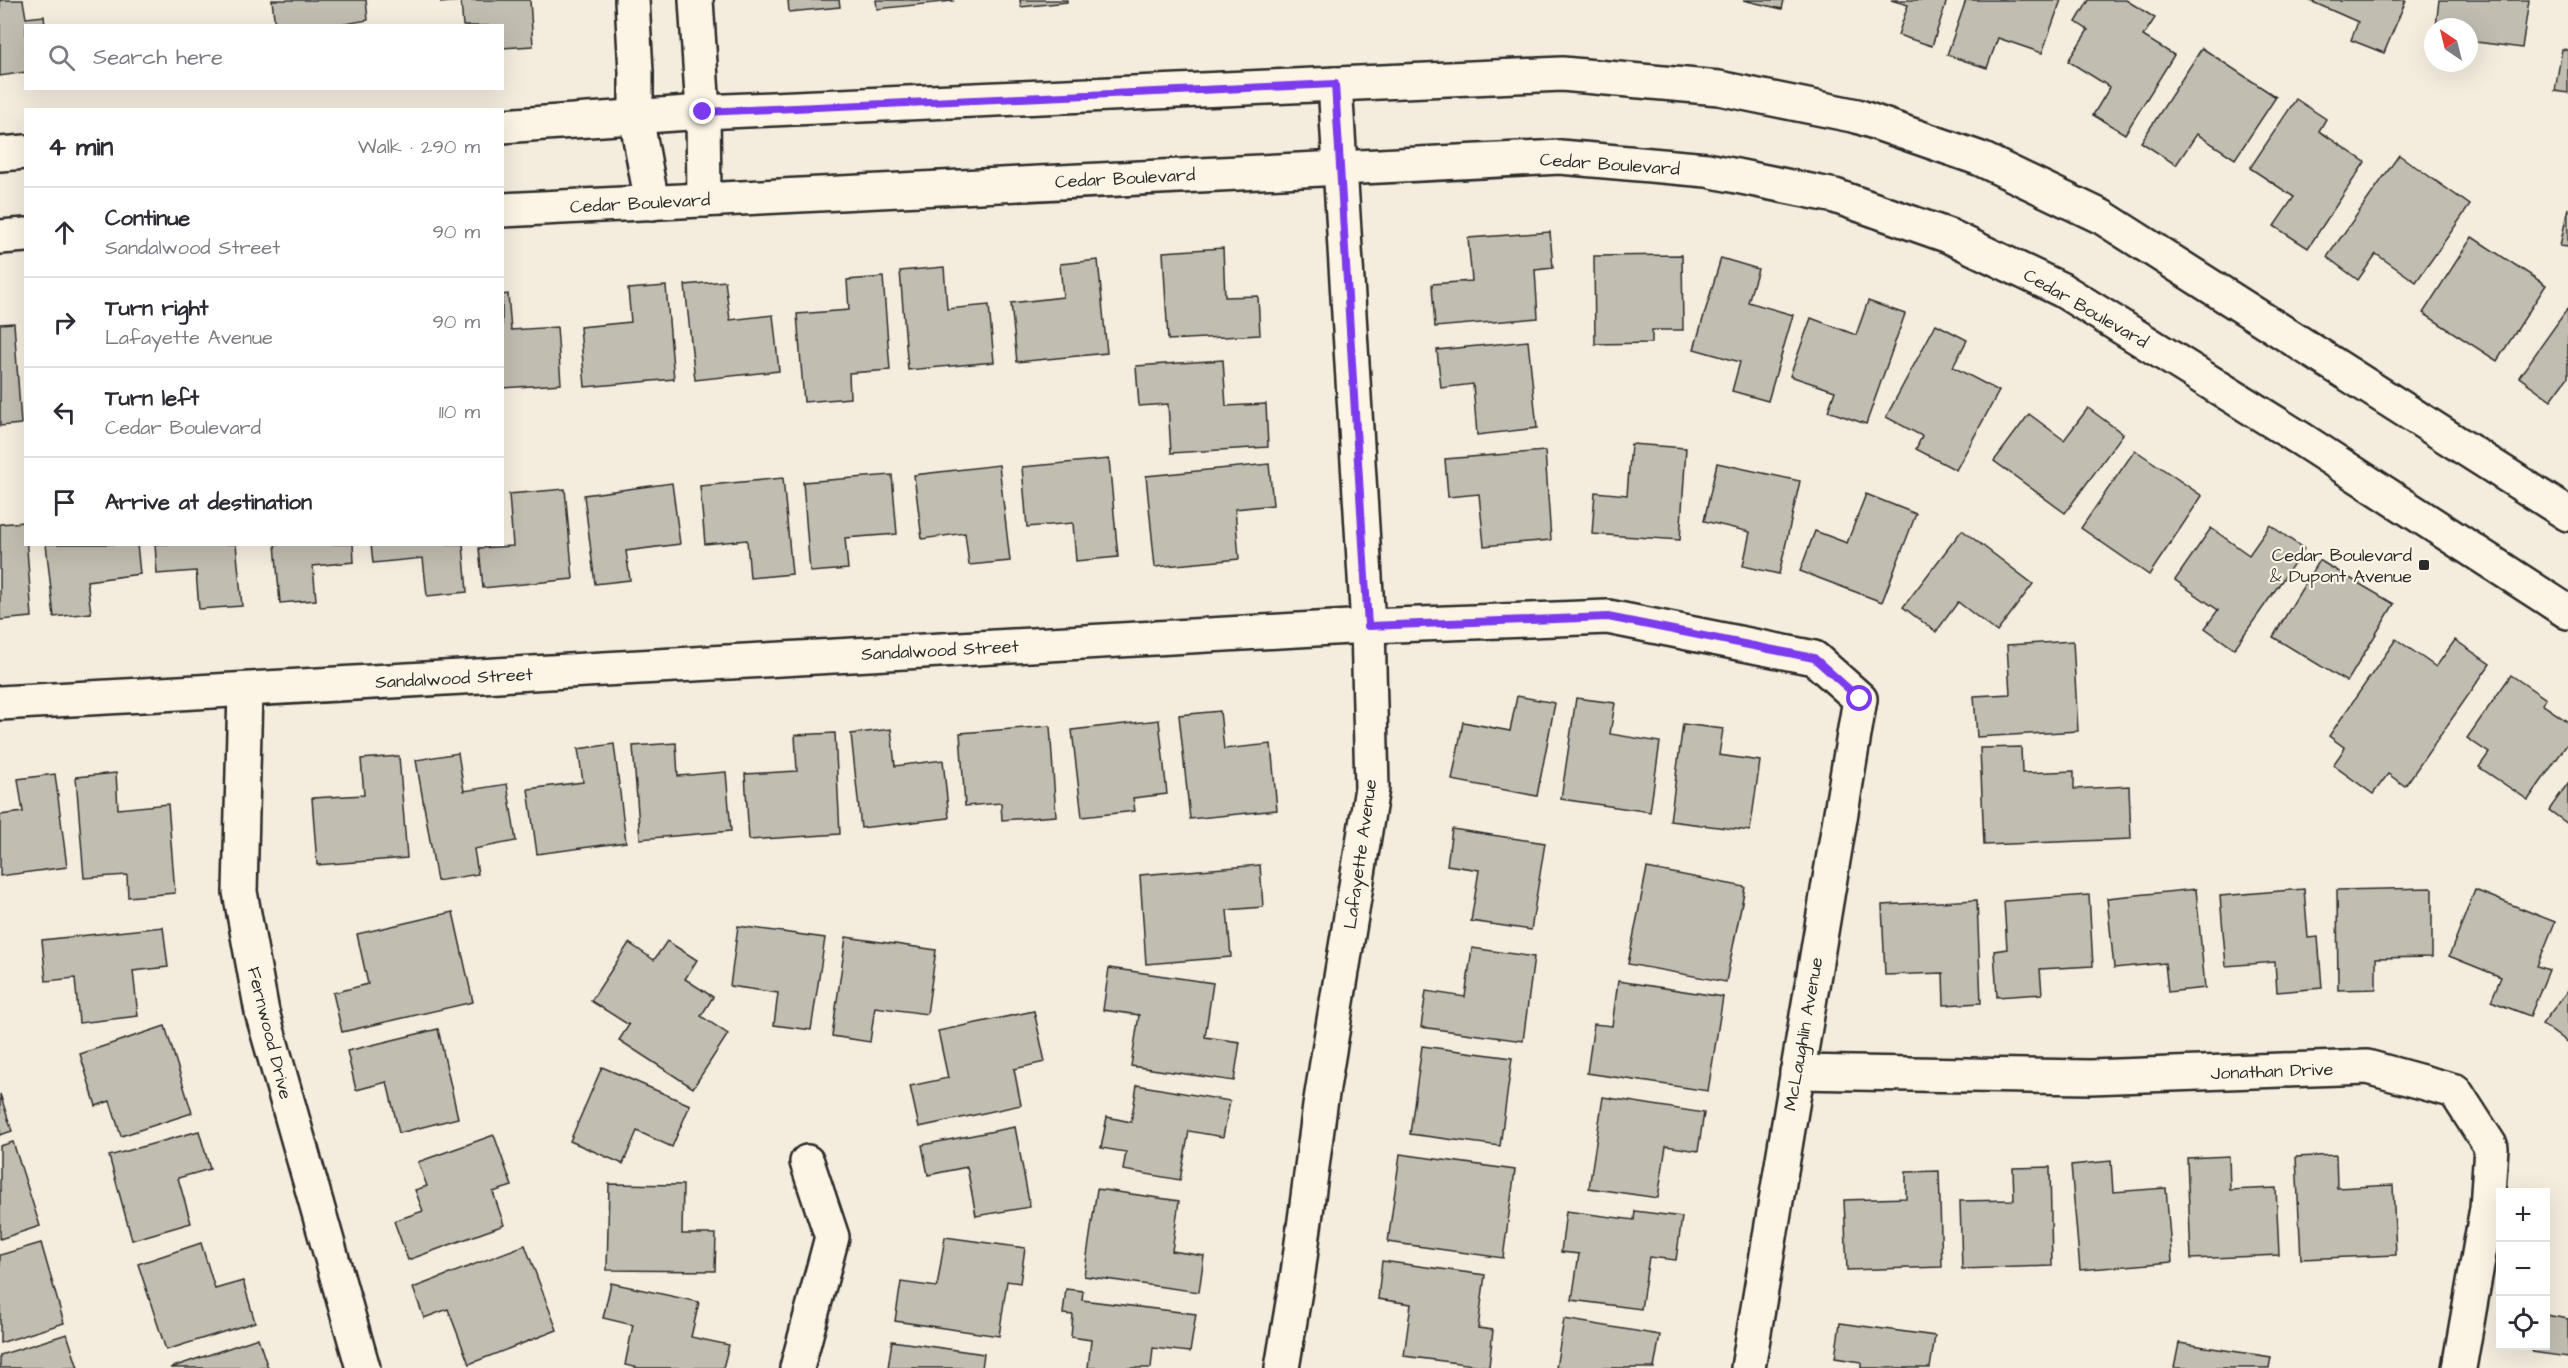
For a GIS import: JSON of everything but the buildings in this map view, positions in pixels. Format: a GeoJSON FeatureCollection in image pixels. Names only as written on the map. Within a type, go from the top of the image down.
{"type":"FeatureCollection","features":[{"type":"Feature","properties":{"kind":"street"},"geometry":{"type":"LineString","coordinates":[[632,0],[636,117],[652,202]]}},
{"type":"Feature","properties":{"kind":"street"},"geometry":{"type":"LineString","coordinates":[[696,0],[703,112],[704,200]]}},
{"type":"Feature","properties":{"kind":"street"},"geometry":{"type":"LineString","coordinates":[[504,126],[703,112],[1562,74],[1719,88],[1868,120],[1981,159],[2102,218],[2568,514]]}},
{"type":"Feature","properties":{"kind":"street","name":"Lafayette Avenue"},"geometry":{"type":"LineString","coordinates":[[1282,1368],[1298,1273],[1320,1106],[1372,788],[1368,626],[1335,84]]}},
{"type":"Feature","properties":{"kind":"street"},"geometry":{"type":"LineString","coordinates":[[0,154],[24,152]]}},
{"type":"Feature","properties":{"kind":"street","name":"Cedar Boulevard"},"geometry":{"type":"LineString","coordinates":[[504,210],[1560,157],[1707,170],[1835,196],[1948,236],[2062,290],[2568,612]]}},
{"type":"Feature","properties":{"kind":"street"},"geometry":{"type":"LineString","coordinates":[[0,237],[24,235]]}},
{"type":"Feature","properties":{"kind":"street","name":"Sandalwood Street"},"geometry":{"type":"LineString","coordinates":[[0,703],[1368,626],[1608,617],[1814,658],[1860,699]]}},
{"type":"Feature","properties":{"kind":"street","name":"Fernwood Drive"},"geometry":{"type":"LineString","coordinates":[[245,690],[240,892],[262,1012],[363,1368]]}},
{"type":"Feature","properties":{"kind":"street","name":"McLaughlin Avenue"},"geometry":{"type":"LineString","coordinates":[[1748,1368],[1860,699]]}},
{"type":"Feature","properties":{"kind":"street","name":"Jonathan Drive"},"geometry":{"type":"LineString","coordinates":[[1797,1072],[2090,1077],[2367,1067],[2455,1091],[2491,1147],[2487,1208],[2459,1368]]}},
{"type":"Feature","properties":{"kind":"street"},"geometry":{"type":"LineString","coordinates":[[797,1368],[832,1237],[807,1162]]}},
{"type":"Feature","properties":{"kind":"place","name":"Cedar Boulevard & Dupont Avenue"},"geometry":{"type":"Point","coordinates":[2424,565]}},
{"type":"Feature","properties":{"kind":"route"},"geometry":{"type":"LineString","coordinates":[[703,112],[1335,84],[1368,626],[1608,617],[1814,658],[1860,699]]}}]}
